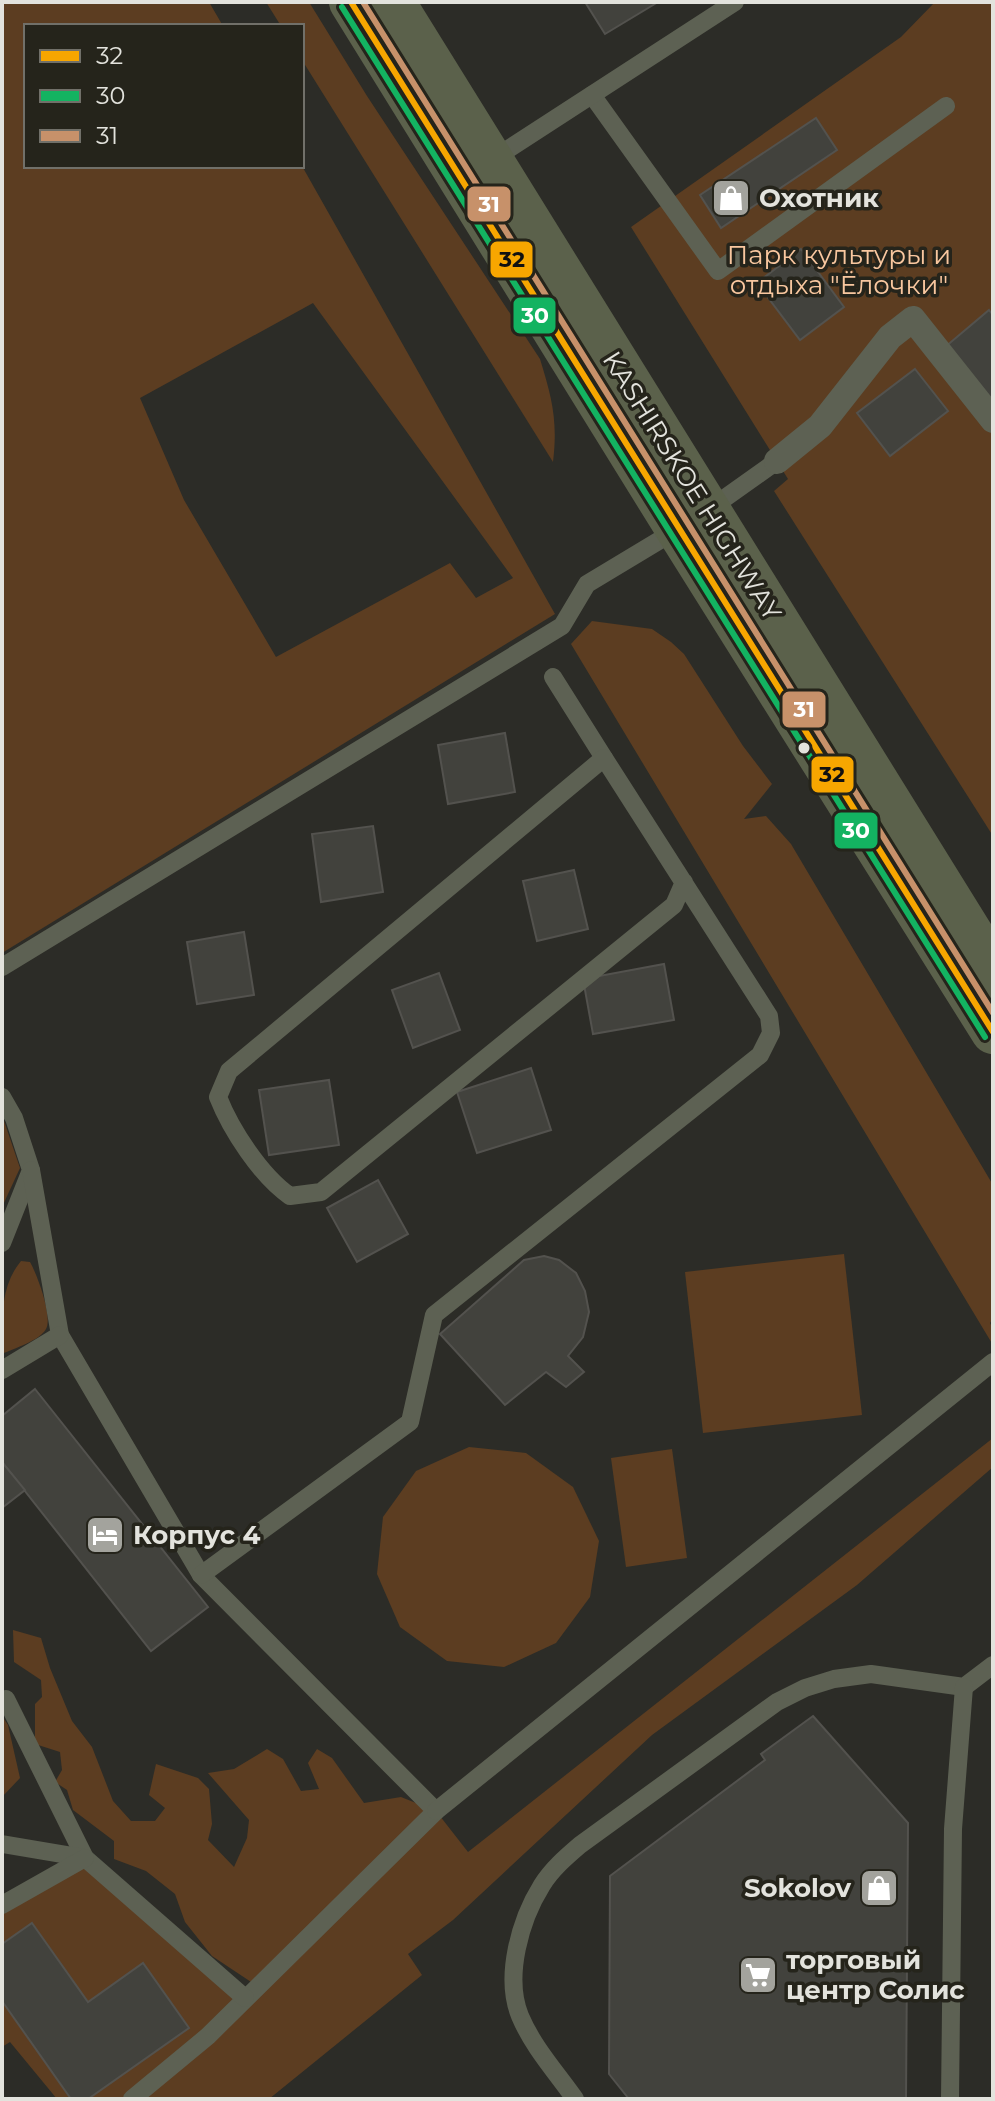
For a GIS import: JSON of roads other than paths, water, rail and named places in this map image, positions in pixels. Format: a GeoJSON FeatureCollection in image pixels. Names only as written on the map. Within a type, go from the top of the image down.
{"type":"FeatureCollection","features":[{"type":"Feature","properties":{"kind":"main road","name":"KASHIRSKOE HIGHWAY"},"geometry":{"type":"LineString","coordinates":[[351,2],[692,520],[993,969]]}},
{"type":"Feature","properties":{"kind":"main road","name":"KASHIRSKOE HIGHWAY"},"geometry":{"type":"LineString","coordinates":[[393,2],[490,161],[692,520],[993,1032]]}},
{"type":"Feature","properties":{"kind":"street"},"geometry":{"type":"LineString","coordinates":[[777,461],[820,426],[890,337],[913,319],[993,420]]}},
{"type":"Feature","properties":{"kind":"lane"},"geometry":{"type":"LineString","coordinates":[[490,161],[735,2]]}},
{"type":"Feature","properties":{"kind":"lane"},"geometry":{"type":"LineString","coordinates":[[592,95],[718,271],[946,106]]}},
{"type":"Feature","properties":{"kind":"lane"},"geometry":{"type":"LineString","coordinates":[[2,967],[562,626],[587,584],[692,520],[777,461]]}},
{"type":"Feature","properties":{"kind":"lane"},"geometry":{"type":"LineString","coordinates":[[201,1575],[410,1422],[434,1315],[760,1055],[771,1033],[769,1016],[553,677]]}},
{"type":"Feature","properties":{"kind":"lane"},"geometry":{"type":"LineString","coordinates":[[604,758],[229,1071],[218,1097],[226,1118],[275,1186],[290,1196],[321,1192],[674,905],[684,882]]}},
{"type":"Feature","properties":{"kind":"lane"},"geometry":{"type":"LineString","coordinates":[[2,1097],[14,1118],[31,1170],[60,1335],[201,1575],[436,1811]]}},
{"type":"Feature","properties":{"kind":"lane"},"geometry":{"type":"LineString","coordinates":[[2,1243],[31,1170]]}},
{"type":"Feature","properties":{"kind":"lane"},"geometry":{"type":"LineString","coordinates":[[2,1370],[60,1335]]}},
{"type":"Feature","properties":{"kind":"lane"},"geometry":{"type":"LineString","coordinates":[[132,2099],[208,2036],[436,1811],[993,1362]]}},
{"type":"Feature","properties":{"kind":"lane"},"geometry":{"type":"LineString","coordinates":[[575,2099],[534,2043],[514,1994],[515,1955],[533,1902],[552,1872],[580,1845],[789,1695],[834,1679],[871,1674],[964,1687],[993,1665]]}},
{"type":"Feature","properties":{"kind":"lane"},"geometry":{"type":"LineString","coordinates":[[950,2099],[953,1829],[964,1687]]}},
{"type":"Feature","properties":{"kind":"lane"},"geometry":{"type":"LineString","coordinates":[[6,1699],[85,1858],[245,1998]]}},
{"type":"Feature","properties":{"kind":"lane"},"geometry":{"type":"LineString","coordinates":[[2,1844],[85,1858]]}},
{"type":"Feature","properties":{"kind":"lane"},"geometry":{"type":"LineString","coordinates":[[2,1905],[85,1858]]}},
{"type":"Feature","properties":{"kind":"place","name":"Охотник"},"geometry":{"type":"Point","coordinates":[731,198]}},
{"type":"Feature","properties":{"kind":"place","name":"Корпус 4"},"geometry":{"type":"Point","coordinates":[105,1535]}},
{"type":"Feature","properties":{"kind":"place","name":"Sokolov"},"geometry":{"type":"Point","coordinates":[879,1888]}},
{"type":"Feature","properties":{"kind":"place","name":"торговый центр Солис"},"geometry":{"type":"Point","coordinates":[758,1975]}},
{"type":"Feature","properties":{"kind":"park label","name":"Парк культуры и отдыха \"Ёлочки\""},"geometry":{"type":"Point","coordinates":[839,270]}}]}
